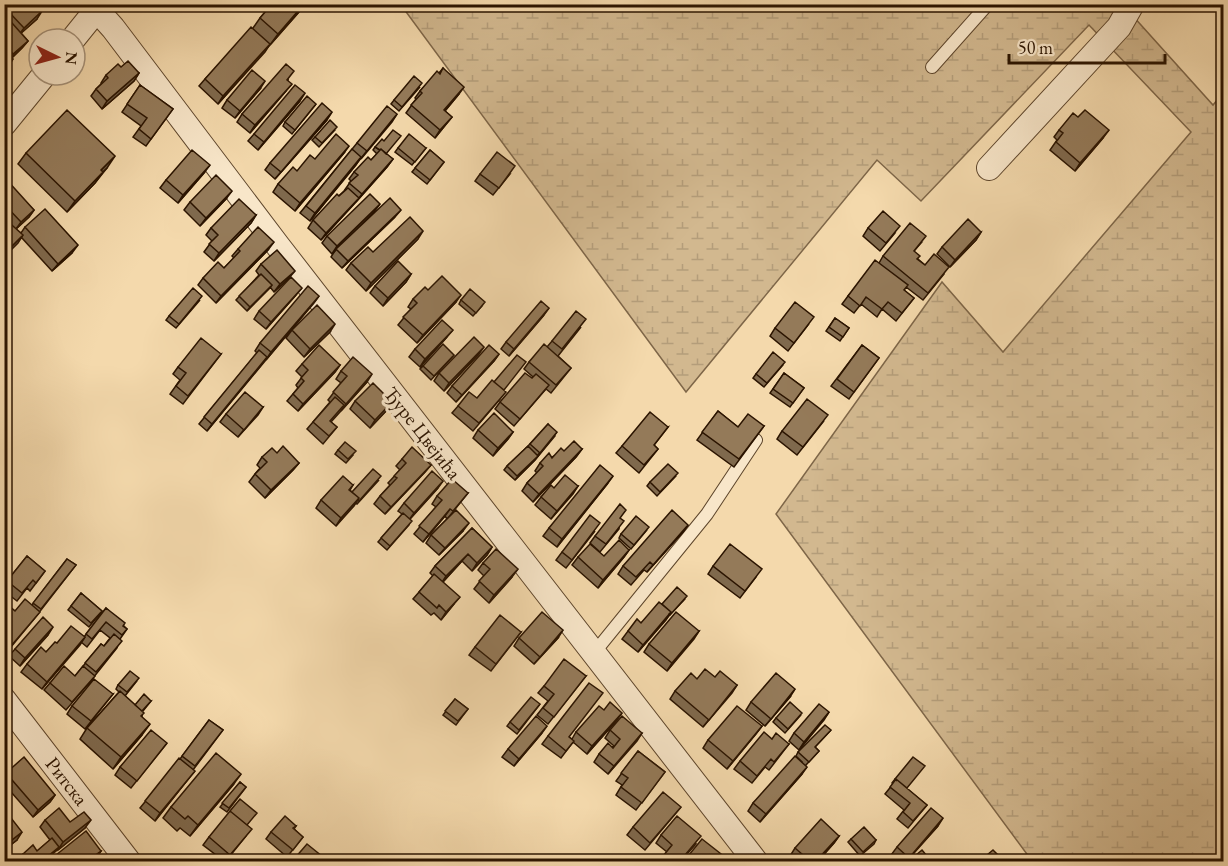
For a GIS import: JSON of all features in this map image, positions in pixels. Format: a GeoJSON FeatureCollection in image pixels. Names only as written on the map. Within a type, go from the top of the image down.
{"type":"FeatureCollection","features":[{"type":"Feature","properties":{"kind":"street"},"geometry":{"type":"LineString","coordinates":[[989,168],[1119,27],[1132,4]]}},
{"type":"Feature","properties":{"kind":"street"},"geometry":{"type":"LineString","coordinates":[[82,27],[95,9]]}},
{"type":"Feature","properties":{"kind":"street","name":"Ђуре Цвејића"},"geometry":{"type":"LineString","coordinates":[[95,9],[113,28],[278,246],[756,861]]}},
{"type":"Feature","properties":{"kind":"street"},"geometry":{"type":"LineString","coordinates":[[4,124],[34,87]]}},
{"type":"Feature","properties":{"kind":"street","name":"Ритска"},"geometry":{"type":"LineString","coordinates":[[4,700],[129,861]]}},
{"type":"Feature","properties":{"kind":"lane"},"geometry":{"type":"LineString","coordinates":[[932,67],[988,4]]}},
{"type":"Feature","properties":{"kind":"lane"},"geometry":{"type":"LineString","coordinates":[[594,653],[707,514],[756,440]]}},
{"type":"Feature","properties":{"kind":"green space"},"geometry":{"type":"Polygon","coordinates":[[[401,5],[1123,5],[1213,105],[1223,93],[1223,861],[1032,861],[776,514],[942,282],[1003,352],[1191,132],[1089,25],[921,201],[877,160],[686,392],[401,5]]]}},
{"type":"Feature","properties":{"kind":"building"},"geometry":{"type":"Polygon","coordinates":[[[11,4],[36,4],[42,11],[24,28],[8,11],[13,7],[11,4]]]}},
{"type":"Feature","properties":{"kind":"building"},"geometry":{"type":"Polygon","coordinates":[[[272,4],[304,4],[278,34],[260,18],[272,4]]]}},
{"type":"Feature","properties":{"kind":"building"},"geometry":{"type":"Polygon","coordinates":[[[4,14],[27,42],[13,54],[4,44],[4,14]]]}},
{"type":"Feature","properties":{"kind":"building"},"geometry":{"type":"Polygon","coordinates":[[[251,27],[270,44],[223,96],[205,79],[251,27]]]}},
{"type":"Feature","properties":{"kind":"building"},"geometry":{"type":"Polygon","coordinates":[[[4,49],[13,59],[4,67],[4,49]]]}},
{"type":"Feature","properties":{"kind":"building"},"geometry":{"type":"Polygon","coordinates":[[[128,61],[139,73],[107,101],[96,89],[118,64],[121,67],[128,61]]]}},
{"type":"Feature","properties":{"kind":"building"},"geometry":{"type":"Polygon","coordinates":[[[286,64],[294,71],[287,80],[292,84],[255,125],[242,114],[286,64]]]}},
{"type":"Feature","properties":{"kind":"building"},"geometry":{"type":"Polygon","coordinates":[[[443,68],[464,87],[444,110],[452,117],[440,130],[411,105],[437,71],[440,74],[443,68]]]}},
{"type":"Feature","properties":{"kind":"building"},"geometry":{"type":"Polygon","coordinates":[[[252,70],[265,81],[240,111],[227,100],[252,70]]]}},
{"type":"Feature","properties":{"kind":"building"},"geometry":{"type":"Polygon","coordinates":[[[414,76],[422,83],[402,107],[394,100],[414,76]]]}},
{"type":"Feature","properties":{"kind":"building"},"geometry":{"type":"Polygon","coordinates":[[[140,85],[173,109],[151,139],[139,129],[147,118],[127,104],[140,85]]]}},
{"type":"Feature","properties":{"kind":"building"},"geometry":{"type":"Polygon","coordinates":[[[295,85],[305,93],[264,142],[254,134],[295,85]]]}},
{"type":"Feature","properties":{"kind":"building"},"geometry":{"type":"Polygon","coordinates":[[[307,96],[316,104],[295,130],[285,122],[307,96]]]}},
{"type":"Feature","properties":{"kind":"building"},"geometry":{"type":"Polygon","coordinates":[[[322,103],[332,112],[281,172],[270,163],[322,103]]]}},
{"type":"Feature","properties":{"kind":"building"},"geometry":{"type":"Polygon","coordinates":[[[387,106],[397,114],[367,151],[357,143],[387,106]]]}},
{"type":"Feature","properties":{"kind":"building"},"geometry":{"type":"Polygon","coordinates":[[[67,110],[115,156],[75,201],[26,153],[67,110]]]}},
{"type":"Feature","properties":{"kind":"building"},"geometry":{"type":"Polygon","coordinates":[[[1085,110],[1109,130],[1080,163],[1056,142],[1063,133],[1059,130],[1073,113],[1078,117],[1085,110]]]}},
{"type":"Feature","properties":{"kind":"building"},"geometry":{"type":"Polygon","coordinates":[[[330,120],[337,127],[322,143],[315,137],[330,120]]]}},
{"type":"Feature","properties":{"kind":"building"},"geometry":{"type":"Polygon","coordinates":[[[393,130],[401,136],[386,154],[375,147],[382,139],[384,141],[393,130]]]}},
{"type":"Feature","properties":{"kind":"building"},"geometry":{"type":"Polygon","coordinates":[[[336,134],[349,146],[300,203],[278,184],[293,167],[297,171],[310,155],[315,159],[336,134]]]}},
{"type":"Feature","properties":{"kind":"building"},"geometry":{"type":"Polygon","coordinates":[[[409,134],[426,148],[415,162],[398,148],[409,134]]]}},
{"type":"Feature","properties":{"kind":"building"},"geometry":{"type":"Polygon","coordinates":[[[352,149],[361,157],[315,213],[306,206],[352,149]]]}},
{"type":"Feature","properties":{"kind":"building"},"geometry":{"type":"Polygon","coordinates":[[[381,149],[393,159],[362,194],[349,183],[358,175],[354,172],[368,157],[371,160],[381,149]]]}},
{"type":"Feature","properties":{"kind":"building"},"geometry":{"type":"Polygon","coordinates":[[[192,150],[210,165],[183,195],[166,180],[192,150]]]}},
{"type":"Feature","properties":{"kind":"building"},"geometry":{"type":"Polygon","coordinates":[[[430,150],[444,162],[430,180],[415,168],[430,150]]]}},
{"type":"Feature","properties":{"kind":"building"},"geometry":{"type":"Polygon","coordinates":[[[497,152],[515,166],[499,188],[480,174],[497,152]]]}},
{"type":"Feature","properties":{"kind":"building"},"geometry":{"type":"Polygon","coordinates":[[[216,175],[232,191],[206,218],[190,202],[216,175]]]}},
{"type":"Feature","properties":{"kind":"building"},"geometry":{"type":"Polygon","coordinates":[[[6,179],[34,210],[21,222],[4,204],[4,180],[6,179]]]}},
{"type":"Feature","properties":{"kind":"building"},"geometry":{"type":"Polygon","coordinates":[[[348,188],[359,198],[326,233],[313,220],[337,194],[339,196],[348,188]]]}},
{"type":"Feature","properties":{"kind":"building"},"geometry":{"type":"Polygon","coordinates":[[[370,194],[380,204],[337,246],[327,236],[370,194]]]}},
{"type":"Feature","properties":{"kind":"building"},"geometry":{"type":"Polygon","coordinates":[[[390,198],[401,210],[348,261],[336,249],[390,198]]]}},
{"type":"Feature","properties":{"kind":"building"},"geometry":{"type":"Polygon","coordinates":[[[239,199],[256,215],[219,253],[209,244],[218,235],[211,228],[239,199]]]}},
{"type":"Feature","properties":{"kind":"building"},"geometry":{"type":"Polygon","coordinates":[[[45,209],[78,245],[58,264],[25,227],[45,209]]]}},
{"type":"Feature","properties":{"kind":"building"},"geometry":{"type":"Polygon","coordinates":[[[883,211],[900,226],[886,243],[868,228],[883,211]]]}},
{"type":"Feature","properties":{"kind":"building"},"geometry":{"type":"Polygon","coordinates":[[[410,217],[423,231],[371,283],[351,263],[368,247],[373,252],[410,217]]]}},
{"type":"Feature","properties":{"kind":"building"},"geometry":{"type":"Polygon","coordinates":[[[4,218],[23,235],[11,247],[6,242],[4,243],[4,218]]]}},
{"type":"Feature","properties":{"kind":"building"},"geometry":{"type":"Polygon","coordinates":[[[968,219],[981,232],[955,260],[942,247],[968,219]]]}},
{"type":"Feature","properties":{"kind":"building"},"geometry":{"type":"Polygon","coordinates":[[[910,223],[926,236],[914,251],[920,256],[917,259],[925,265],[934,254],[949,267],[928,293],[883,256],[910,223]]]}},
{"type":"Feature","properties":{"kind":"building"},"geometry":{"type":"Polygon","coordinates":[[[258,227],[274,242],[221,296],[203,278],[218,262],[224,268],[258,227]]]}},
{"type":"Feature","properties":{"kind":"building"},"geometry":{"type":"Polygon","coordinates":[[[277,250],[295,271],[280,284],[261,264],[277,250]]]}},
{"type":"Feature","properties":{"kind":"building"},"geometry":{"type":"Polygon","coordinates":[[[875,260],[908,285],[904,290],[914,298],[902,313],[888,302],[882,309],[866,297],[860,306],[848,296],[875,260]]]}},
{"type":"Feature","properties":{"kind":"building"},"geometry":{"type":"Polygon","coordinates":[[[398,261],[411,274],[388,298],[375,286],[398,261]]]}},
{"type":"Feature","properties":{"kind":"building"},"geometry":{"type":"Polygon","coordinates":[[[261,274],[272,285],[250,307],[239,296],[261,274]]]}},
{"type":"Feature","properties":{"kind":"building"},"geometry":{"type":"Polygon","coordinates":[[[442,276],[461,295],[423,335],[403,317],[417,303],[413,299],[425,287],[428,290],[442,276]]]}},
{"type":"Feature","properties":{"kind":"building"},"geometry":{"type":"Polygon","coordinates":[[[291,277],[302,288],[271,322],[259,311],[291,277]]]}},
{"type":"Feature","properties":{"kind":"building"},"geometry":{"type":"Polygon","coordinates":[[[308,286],[319,296],[271,352],[260,343],[308,286]]]}},
{"type":"Feature","properties":{"kind":"building"},"geometry":{"type":"Polygon","coordinates":[[[193,288],[202,296],[179,324],[169,316],[193,288]]]}},
{"type":"Feature","properties":{"kind":"building"},"geometry":{"type":"Polygon","coordinates":[[[470,289],[485,302],[476,313],[461,300],[470,289]]]}},
{"type":"Feature","properties":{"kind":"building"},"geometry":{"type":"Polygon","coordinates":[[[541,301],[549,308],[514,349],[506,342],[541,301]]]}},
{"type":"Feature","properties":{"kind":"building"},"geometry":{"type":"Polygon","coordinates":[[[795,302],[814,317],[794,343],[775,328],[795,302]]]}},
{"type":"Feature","properties":{"kind":"building"},"geometry":{"type":"Polygon","coordinates":[[[317,305],[335,324],[310,349],[292,330],[317,305]]]}},
{"type":"Feature","properties":{"kind":"building"},"geometry":{"type":"Polygon","coordinates":[[[576,311],[586,319],[562,349],[552,341],[576,311]]]}},
{"type":"Feature","properties":{"kind":"building"},"geometry":{"type":"Polygon","coordinates":[[[835,318],[849,328],[843,337],[829,327],[835,318]]]}},
{"type":"Feature","properties":{"kind":"building"},"geometry":{"type":"Polygon","coordinates":[[[442,320],[453,330],[425,359],[415,349],[442,320]]]}},
{"type":"Feature","properties":{"kind":"building"},"geometry":{"type":"Polygon","coordinates":[[[474,337],[484,347],[449,383],[439,373],[474,337]]]}},
{"type":"Feature","properties":{"kind":"building"},"geometry":{"type":"Polygon","coordinates":[[[201,338],[221,354],[188,396],[176,386],[186,373],[178,367],[201,338]]]}},
{"type":"Feature","properties":{"kind":"building"},"geometry":{"type":"Polygon","coordinates":[[[443,344],[454,355],[434,376],[423,366],[443,344]]]}},
{"type":"Feature","properties":{"kind":"building"},"geometry":{"type":"Polygon","coordinates":[[[544,344],[571,368],[556,385],[529,362],[544,344]]]}},
{"type":"Feature","properties":{"kind":"building"},"geometry":{"type":"Polygon","coordinates":[[[319,345],[340,365],[303,404],[293,394],[304,381],[301,378],[308,370],[302,364],[319,345]]]}},
{"type":"Feature","properties":{"kind":"building"},"geometry":{"type":"Polygon","coordinates":[[[489,345],[499,354],[462,395],[452,386],[489,345]]]}},
{"type":"Feature","properties":{"kind":"building"},"geometry":{"type":"Polygon","coordinates":[[[862,345],[879,358],[854,392],[837,379],[862,345]]]}},
{"type":"Feature","properties":{"kind":"building"},"geometry":{"type":"Polygon","coordinates":[[[259,350],[267,357],[212,424],[204,417],[259,350]]]}},
{"type":"Feature","properties":{"kind":"building"},"geometry":{"type":"Polygon","coordinates":[[[773,352],[785,362],[767,383],[756,374],[773,352]]]}},
{"type":"Feature","properties":{"kind":"building"},"geometry":{"type":"Polygon","coordinates":[[[517,355],[526,362],[504,390],[494,382],[517,355]]]}},
{"type":"Feature","properties":{"kind":"building"},"geometry":{"type":"Polygon","coordinates":[[[353,357],[372,374],[346,404],[333,392],[347,376],[341,371],[353,357]]]}},
{"type":"Feature","properties":{"kind":"building"},"geometry":{"type":"Polygon","coordinates":[[[525,373],[532,378],[536,374],[549,385],[520,419],[500,402],[525,373]]]}},
{"type":"Feature","properties":{"kind":"building"},"geometry":{"type":"Polygon","coordinates":[[[784,373],[804,388],[793,403],[773,389],[784,373]]]}},
{"type":"Feature","properties":{"kind":"building"},"geometry":{"type":"Polygon","coordinates":[[[492,380],[506,392],[479,423],[458,406],[469,392],[477,398],[492,380]]]}},
{"type":"Feature","properties":{"kind":"building"},"geometry":{"type":"Polygon","coordinates":[[[373,383],[392,402],[375,420],[355,401],[373,383]]]}},
{"type":"Feature","properties":{"kind":"building"},"geometry":{"type":"Polygon","coordinates":[[[245,392],[263,407],[244,430],[226,414],[245,392]]]}},
{"type":"Feature","properties":{"kind":"building"},"geometry":{"type":"Polygon","coordinates":[[[335,397],[344,405],[330,421],[337,427],[329,436],[313,422],[335,397]]]}},
{"type":"Feature","properties":{"kind":"building"},"geometry":{"type":"Polygon","coordinates":[[[807,399],[828,415],[803,447],[782,431],[807,399]]]}},
{"type":"Feature","properties":{"kind":"building"},"geometry":{"type":"Polygon","coordinates":[[[718,411],[738,427],[748,414],[764,426],[739,459],[702,432],[718,411]]]}},
{"type":"Feature","properties":{"kind":"building"},"geometry":{"type":"Polygon","coordinates":[[[650,412],[668,427],[654,445],[658,449],[644,465],[622,446],[650,412]]]}},
{"type":"Feature","properties":{"kind":"building"},"geometry":{"type":"Polygon","coordinates":[[[494,413],[513,432],[498,448],[478,430],[494,413]]]}},
{"type":"Feature","properties":{"kind":"building"},"geometry":{"type":"Polygon","coordinates":[[[548,424],[557,432],[540,453],[530,444],[548,424]]]}},
{"type":"Feature","properties":{"kind":"building"},"geometry":{"type":"Polygon","coordinates":[[[574,441],[582,449],[539,494],[527,483],[543,466],[540,463],[549,453],[552,458],[561,448],[564,451],[574,441]]]}},
{"type":"Feature","properties":{"kind":"building"},"geometry":{"type":"Polygon","coordinates":[[[345,442],[356,451],[348,459],[338,450],[345,442]]]}},
{"type":"Feature","properties":{"kind":"building"},"geometry":{"type":"Polygon","coordinates":[[[283,446],[299,463],[271,490],[255,474],[267,462],[262,457],[272,448],[277,453],[283,446]]]}},
{"type":"Feature","properties":{"kind":"building"},"geometry":{"type":"Polygon","coordinates":[[[528,446],[538,456],[517,476],[507,466],[528,446]]]}},
{"type":"Feature","properties":{"kind":"building"},"geometry":{"type":"Polygon","coordinates":[[[412,447],[431,465],[391,507],[380,496],[397,478],[394,476],[406,463],[402,459],[412,447]]]}},
{"type":"Feature","properties":{"kind":"building"},"geometry":{"type":"Polygon","coordinates":[[[668,464],[678,473],[660,492],[650,482],[668,464]]]}},
{"type":"Feature","properties":{"kind":"building"},"geometry":{"type":"Polygon","coordinates":[[[600,465],[613,476],[562,539],[549,528],[600,465]]]}},
{"type":"Feature","properties":{"kind":"building"},"geometry":{"type":"Polygon","coordinates":[[[373,469],[381,476],[359,501],[359,498],[352,492],[373,469]]]}},
{"type":"Feature","properties":{"kind":"building"},"geometry":{"type":"Polygon","coordinates":[[[432,471],[443,481],[414,513],[404,503],[432,471]]]}},
{"type":"Feature","properties":{"kind":"building"},"geometry":{"type":"Polygon","coordinates":[[[565,475],[578,486],[557,511],[541,497],[551,485],[554,488],[565,475]]]}},
{"type":"Feature","properties":{"kind":"building"},"geometry":{"type":"Polygon","coordinates":[[[343,476],[353,485],[349,490],[359,498],[341,518],[321,500],[343,476]]]}},
{"type":"Feature","properties":{"kind":"building"},"geometry":{"type":"Polygon","coordinates":[[[452,479],[468,493],[453,511],[450,509],[429,534],[419,526],[442,500],[437,496],[452,479]]]}},
{"type":"Feature","properties":{"kind":"building"},"geometry":{"type":"Polygon","coordinates":[[[620,504],[626,510],[620,518],[624,521],[606,544],[595,536],[620,504]]]}},
{"type":"Feature","properties":{"kind":"building"},"geometry":{"type":"Polygon","coordinates":[[[456,510],[469,523],[445,548],[431,535],[456,510]]]}},
{"type":"Feature","properties":{"kind":"building"},"geometry":{"type":"Polygon","coordinates":[[[672,510],[688,525],[653,565],[650,562],[636,577],[623,566],[672,510]]]}},
{"type":"Feature","properties":{"kind":"building"},"geometry":{"type":"Polygon","coordinates":[[[403,513],[412,521],[390,546],[381,538],[403,513]]]}},
{"type":"Feature","properties":{"kind":"building"},"geometry":{"type":"Polygon","coordinates":[[[590,515],[600,523],[572,560],[562,552],[590,515]]]}},
{"type":"Feature","properties":{"kind":"building"},"geometry":{"type":"Polygon","coordinates":[[[636,516],[649,527],[634,545],[621,534],[636,516]]]}},
{"type":"Feature","properties":{"kind":"building"},"geometry":{"type":"Polygon","coordinates":[[[472,528],[492,547],[477,563],[468,554],[446,576],[435,566],[472,528]]]}},
{"type":"Feature","properties":{"kind":"building"},"geometry":{"type":"Polygon","coordinates":[[[619,540],[629,550],[603,580],[578,557],[590,544],[604,556],[619,540]]]}},
{"type":"Feature","properties":{"kind":"building"},"geometry":{"type":"Polygon","coordinates":[[[730,544],[762,569],[745,591],[713,566],[730,544]]]}},
{"type":"Feature","properties":{"kind":"building"},"geometry":{"type":"Polygon","coordinates":[[[4,546],[11,552],[4,559],[4,546]]]}},
{"type":"Feature","properties":{"kind":"building"},"geometry":{"type":"Polygon","coordinates":[[[496,549],[518,569],[494,595],[479,581],[490,569],[483,563],[496,549]]]}},
{"type":"Feature","properties":{"kind":"building"},"geometry":{"type":"Polygon","coordinates":[[[27,556],[45,571],[36,583],[33,580],[22,593],[7,581],[27,556]]]}},
{"type":"Feature","properties":{"kind":"building"},"geometry":{"type":"Polygon","coordinates":[[[67,559],[76,565],[41,609],[33,603],[67,559]]]}},
{"type":"Feature","properties":{"kind":"building"},"geometry":{"type":"Polygon","coordinates":[[[434,574],[460,597],[446,612],[439,605],[437,608],[419,592],[434,574]]]}},
{"type":"Feature","properties":{"kind":"building"},"geometry":{"type":"Polygon","coordinates":[[[677,587],[687,596],[670,615],[671,612],[662,604],[677,587]]]}},
{"type":"Feature","properties":{"kind":"building"},"geometry":{"type":"Polygon","coordinates":[[[81,593],[102,611],[91,623],[71,606],[81,593]]]}},
{"type":"Feature","properties":{"kind":"building"},"geometry":{"type":"Polygon","coordinates":[[[25,599],[40,612],[11,646],[4,640],[4,602],[15,611],[25,599]]]}},
{"type":"Feature","properties":{"kind":"building"},"geometry":{"type":"Polygon","coordinates":[[[659,602],[671,612],[643,645],[628,631],[637,619],[641,623],[659,602]]]}},
{"type":"Feature","properties":{"kind":"building"},"geometry":{"type":"Polygon","coordinates":[[[106,608],[125,623],[123,626],[127,629],[122,635],[106,622],[92,639],[86,634],[106,608]]]}},
{"type":"Feature","properties":{"kind":"building"},"geometry":{"type":"Polygon","coordinates":[[[542,612],[563,630],[540,657],[519,638],[542,612]]]}},
{"type":"Feature","properties":{"kind":"building"},"geometry":{"type":"Polygon","coordinates":[[[676,612],[699,631],[672,663],[649,644],[676,612]]]}},
{"type":"Feature","properties":{"kind":"building"},"geometry":{"type":"Polygon","coordinates":[[[500,615],[521,632],[496,664],[475,647],[500,615]]]}},
{"type":"Feature","properties":{"kind":"building"},"geometry":{"type":"Polygon","coordinates":[[[43,617],[53,627],[25,658],[15,649],[43,617]]]}},
{"type":"Feature","properties":{"kind":"building"},"geometry":{"type":"Polygon","coordinates":[[[71,626],[85,637],[47,682],[27,664],[41,647],[46,652],[55,642],[57,643],[71,626]]]}},
{"type":"Feature","properties":{"kind":"building"},"geometry":{"type":"Polygon","coordinates":[[[114,634],[122,641],[96,672],[85,663],[101,644],[104,646],[114,634]]]}},
{"type":"Feature","properties":{"kind":"building"},"geometry":{"type":"Polygon","coordinates":[[[564,659],[586,676],[554,717],[543,708],[554,694],[544,686],[564,659]]]}},
{"type":"Feature","properties":{"kind":"building"},"geometry":{"type":"Polygon","coordinates":[[[64,666],[75,676],[83,666],[95,676],[72,702],[50,683],[64,666]]]}},
{"type":"Feature","properties":{"kind":"building"},"geometry":{"type":"Polygon","coordinates":[[[705,669],[715,677],[720,671],[737,685],[709,720],[675,691],[691,673],[697,679],[705,669]]]}},
{"type":"Feature","properties":{"kind":"building"},"geometry":{"type":"Polygon","coordinates":[[[130,671],[139,678],[127,692],[118,685],[130,671]]]}},
{"type":"Feature","properties":{"kind":"building"},"geometry":{"type":"Polygon","coordinates":[[[776,673],[795,689],[771,719],[751,702],[776,673]]]}},
{"type":"Feature","properties":{"kind":"building"},"geometry":{"type":"Polygon","coordinates":[[[94,679],[113,694],[91,721],[72,706],[94,679]]]}},
{"type":"Feature","properties":{"kind":"building"},"geometry":{"type":"Polygon","coordinates":[[[589,683],[603,693],[569,737],[574,741],[566,751],[548,736],[589,683]]]}},
{"type":"Feature","properties":{"kind":"building"},"geometry":{"type":"Polygon","coordinates":[[[120,691],[144,713],[141,716],[150,724],[121,757],[87,728],[120,691]]]}},
{"type":"Feature","properties":{"kind":"building"},"geometry":{"type":"Polygon","coordinates":[[[144,694],[151,701],[142,711],[135,705],[144,694]]]}},
{"type":"Feature","properties":{"kind":"building"},"geometry":{"type":"Polygon","coordinates":[[[531,697],[540,704],[519,730],[510,722],[531,697]]]}},
{"type":"Feature","properties":{"kind":"building"},"geometry":{"type":"Polygon","coordinates":[[[455,699],[468,709],[458,721],[445,711],[455,699]]]}},
{"type":"Feature","properties":{"kind":"building"},"geometry":{"type":"Polygon","coordinates":[[[610,702],[622,713],[592,746],[576,732],[599,706],[604,710],[610,702]]]}},
{"type":"Feature","properties":{"kind":"building"},"geometry":{"type":"Polygon","coordinates":[[[790,702],[802,713],[788,729],[776,718],[790,702]]]}},
{"type":"Feature","properties":{"kind":"building"},"geometry":{"type":"Polygon","coordinates":[[[819,704],[829,712],[804,742],[794,733],[819,704]]]}},
{"type":"Feature","properties":{"kind":"building"},"geometry":{"type":"Polygon","coordinates":[[[737,706],[762,726],[733,761],[708,740],[737,706]]]}},
{"type":"Feature","properties":{"kind":"building"},"geometry":{"type":"Polygon","coordinates":[[[536,716],[547,726],[519,759],[508,749],[536,716]]]}},
{"type":"Feature","properties":{"kind":"building"},"geometry":{"type":"Polygon","coordinates":[[[622,716],[642,733],[614,766],[599,754],[608,743],[613,748],[620,739],[610,730],[622,716]]]}},
{"type":"Feature","properties":{"kind":"building"},"geometry":{"type":"Polygon","coordinates":[[[209,720],[223,730],[195,766],[182,756],[209,720]]]}},
{"type":"Feature","properties":{"kind":"building"},"geometry":{"type":"Polygon","coordinates":[[[825,725],[831,730],[815,747],[819,751],[809,762],[798,752],[825,725]]]}},
{"type":"Feature","properties":{"kind":"building"},"geometry":{"type":"Polygon","coordinates":[[[151,730],[167,743],[137,781],[120,767],[151,730]]]}},
{"type":"Feature","properties":{"kind":"building"},"geometry":{"type":"Polygon","coordinates":[[[764,732],[772,739],[776,733],[789,744],[774,762],[771,759],[757,776],[740,761],[764,732]]]}},
{"type":"Feature","properties":{"kind":"building"},"geometry":{"type":"Polygon","coordinates":[[[638,751],[665,772],[642,803],[621,787],[628,778],[621,773],[638,751]]]}},
{"type":"Feature","properties":{"kind":"building"},"geometry":{"type":"Polygon","coordinates":[[[216,753],[241,774],[198,825],[188,816],[185,819],[171,807],[216,753]]]}},
{"type":"Feature","properties":{"kind":"building"},"geometry":{"type":"Polygon","coordinates":[[[795,756],[807,767],[766,814],[753,803],[795,756]]]}},
{"type":"Feature","properties":{"kind":"building"},"geometry":{"type":"Polygon","coordinates":[[[24,757],[55,795],[38,810],[6,773],[24,757]]]}},
{"type":"Feature","properties":{"kind":"building"},"geometry":{"type":"Polygon","coordinates":[[[913,757],[925,766],[907,788],[895,779],[913,757]]]}},
{"type":"Feature","properties":{"kind":"building"},"geometry":{"type":"Polygon","coordinates":[[[179,758],[195,771],[160,813],[145,801],[179,758]]]}},
{"type":"Feature","properties":{"kind":"building"},"geometry":{"type":"Polygon","coordinates":[[[896,779],[927,805],[913,821],[903,812],[910,803],[890,787],[896,779]]]}},
{"type":"Feature","properties":{"kind":"building"},"geometry":{"type":"Polygon","coordinates":[[[240,782],[246,787],[229,808],[222,803],[240,782]]]}},
{"type":"Feature","properties":{"kind":"building"},"geometry":{"type":"Polygon","coordinates":[[[663,792],[681,807],[650,843],[633,827],[663,792]]]}},
{"type":"Feature","properties":{"kind":"building"},"geometry":{"type":"Polygon","coordinates":[[[240,799],[257,813],[247,825],[230,811],[240,799]]]}},
{"type":"Feature","properties":{"kind":"building"},"geometry":{"type":"Polygon","coordinates":[[[59,808],[70,822],[84,812],[91,820],[63,842],[45,820],[59,808]]]}},
{"type":"Feature","properties":{"kind":"building"},"geometry":{"type":"Polygon","coordinates":[[[931,808],[943,818],[909,858],[897,847],[931,808]]]}},
{"type":"Feature","properties":{"kind":"building"},"geometry":{"type":"Polygon","coordinates":[[[4,809],[22,832],[8,843],[4,839],[4,809]]]}},
{"type":"Feature","properties":{"kind":"building"},"geometry":{"type":"Polygon","coordinates":[[[230,811],[252,829],[230,855],[209,837],[230,811]]]}},
{"type":"Feature","properties":{"kind":"building"},"geometry":{"type":"Polygon","coordinates":[[[285,816],[296,826],[293,828],[303,837],[293,850],[271,832],[285,816]]]}},
{"type":"Feature","properties":{"kind":"building"},"geometry":{"type":"Polygon","coordinates":[[[677,816],[701,836],[680,861],[659,861],[672,845],[661,835],[677,816]]]}},
{"type":"Feature","properties":{"kind":"building"},"geometry":{"type":"Polygon","coordinates":[[[821,819],[839,836],[816,861],[810,861],[795,848],[821,819]]]}},
{"type":"Feature","properties":{"kind":"building"},"geometry":{"type":"Polygon","coordinates":[[[864,827],[876,840],[863,852],[851,839],[864,827]]]}},
{"type":"Feature","properties":{"kind":"building"},"geometry":{"type":"Polygon","coordinates":[[[86,831],[101,851],[87,861],[61,861],[56,855],[86,831]]]}},
{"type":"Feature","properties":{"kind":"building"},"geometry":{"type":"Polygon","coordinates":[[[52,838],[59,847],[42,861],[30,861],[23,854],[33,845],[37,851],[52,838]]]}},
{"type":"Feature","properties":{"kind":"building"},"geometry":{"type":"Polygon","coordinates":[[[702,839],[730,861],[684,861],[702,839]]]}},
{"type":"Feature","properties":{"kind":"building"},"geometry":{"type":"Polygon","coordinates":[[[307,844],[328,861],[299,861],[295,858],[307,844]]]}},
{"type":"Feature","properties":{"kind":"building"},"geometry":{"type":"Polygon","coordinates":[[[922,850],[931,861],[909,861],[922,850]]]}},
{"type":"Feature","properties":{"kind":"building"},"geometry":{"type":"Polygon","coordinates":[[[993,850],[1004,861],[980,861],[993,850]]]}}]}
